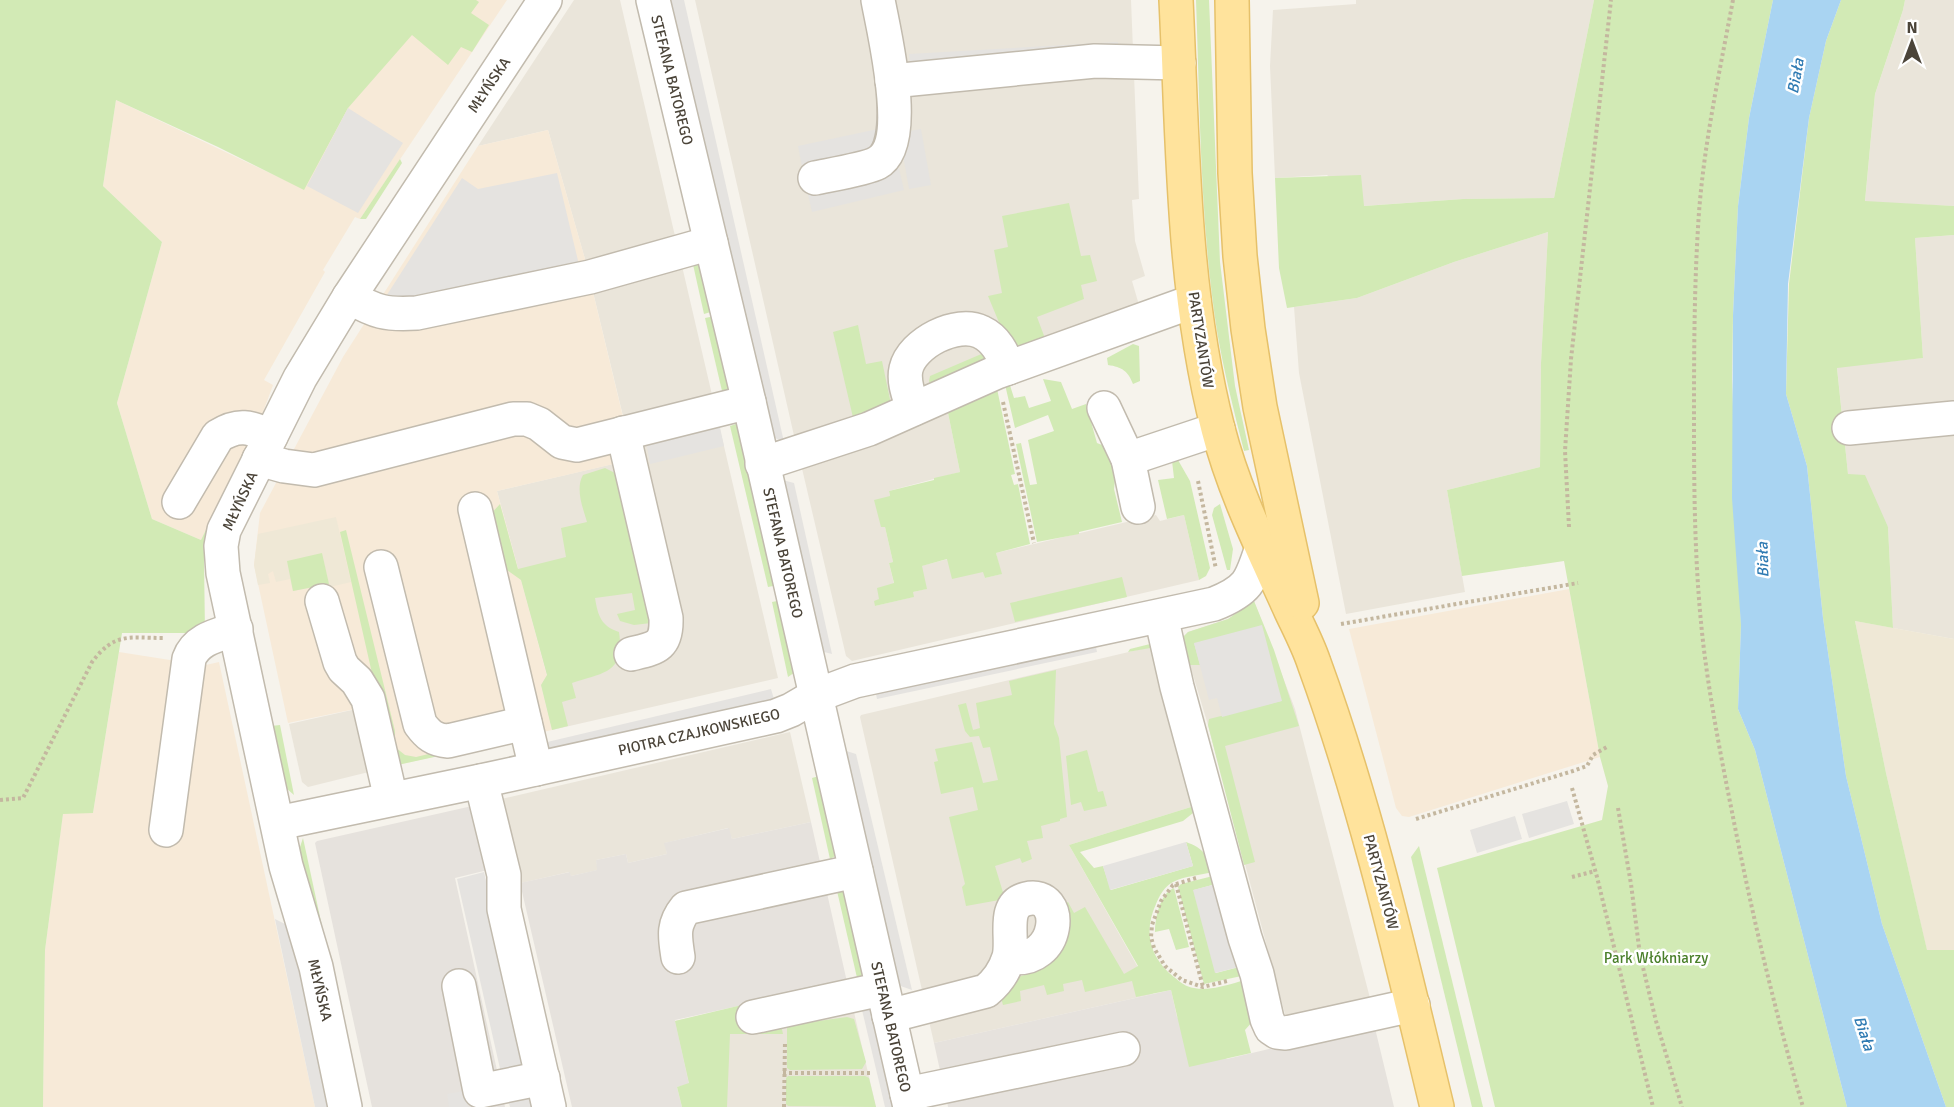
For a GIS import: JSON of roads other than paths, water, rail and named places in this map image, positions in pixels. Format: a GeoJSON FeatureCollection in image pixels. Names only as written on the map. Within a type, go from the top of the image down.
{"type":"FeatureCollection","features":[{"type":"Feature","properties":{"kind":"main road","name":"PARTYZANTÓW"},"geometry":{"type":"LineString","coordinates":[[1176,0],[1186,214],[1194,301],[1203,360],[1230,473],[1313,661]]}},
{"type":"Feature","properties":{"kind":"main road","name":"PARTYZANTÓW"},"geometry":{"type":"LineString","coordinates":[[1233,1],[1235,173],[1240,256],[1260,406],[1313,661],[1372,845],[1437,1107]]}},
{"type":"Feature","properties":{"kind":"street","name":"MŁYŃSKA"},"geometry":{"type":"LineString","coordinates":[[345,1107],[316,967],[297,904],[278,823],[223,573],[221,546],[224,530],[300,378],[349,297],[545,0]]}},
{"type":"Feature","properties":{"kind":"street","name":"STEFANA BATOREGO"},"geometry":{"type":"LineString","coordinates":[[653,0],[749,402],[908,1101]]}},
{"type":"Feature","properties":{"kind":"street"},"geometry":{"type":"LineString","coordinates":[[815,178],[877,164],[886,156],[891,146],[896,112],[878,0]]}},
{"type":"Feature","properties":{"kind":"street"},"geometry":{"type":"LineString","coordinates":[[892,81],[1095,61],[1179,63]]}},
{"type":"Feature","properties":{"kind":"street"},"geometry":{"type":"LineString","coordinates":[[349,297],[378,312],[393,315],[417,313],[590,277],[711,243]]}},
{"type":"Feature","properties":{"kind":"street"},"geometry":{"type":"LineString","coordinates":[[763,468],[869,429],[911,421],[1003,370],[1194,301]]}},
{"type":"Feature","properties":{"kind":"street"},"geometry":{"type":"LineString","coordinates":[[911,421],[905,382],[906,370],[910,356],[920,346],[940,335],[963,328],[979,330],[997,344],[1003,370]]}},
{"type":"Feature","properties":{"kind":"street"},"geometry":{"type":"LineString","coordinates":[[179,502],[218,436],[227,430],[250,427],[265,448],[284,466],[314,470],[513,419],[527,419],[539,424],[562,442],[577,445],[749,402]]}},
{"type":"Feature","properties":{"kind":"street"},"geometry":{"type":"LineString","coordinates":[[1104,408],[1128,459],[1138,507]]}},
{"type":"Feature","properties":{"kind":"street"},"geometry":{"type":"LineString","coordinates":[[1849,428],[1954,418]]}},
{"type":"Feature","properties":{"kind":"street"},"geometry":{"type":"LineString","coordinates":[[1128,459],[1218,429]]}},
{"type":"Feature","properties":{"kind":"street"},"geometry":{"type":"LineString","coordinates":[[623,433],[666,618],[665,638],[660,645],[631,654]]}},
{"type":"Feature","properties":{"kind":"street"},"geometry":{"type":"LineString","coordinates":[[475,509],[536,769]]}},
{"type":"Feature","properties":{"kind":"street","name":"PIOTRA CZAJKOWSKIEGO"},"geometry":{"type":"LineString","coordinates":[[278,823],[776,716],[815,696],[855,681],[1214,604],[1240,591],[1251,579],[1262,547]]}},
{"type":"Feature","properties":{"kind":"street"},"geometry":{"type":"LineString","coordinates":[[381,567],[420,724],[428,735],[438,740],[448,741],[525,723]]}},
{"type":"Feature","properties":{"kind":"street"},"geometry":{"type":"LineString","coordinates":[[322,601],[340,662],[357,681],[368,699],[391,800]]}},
{"type":"Feature","properties":{"kind":"street"},"geometry":{"type":"LineString","coordinates":[[1161,616],[1177,687],[1271,1028],[1286,1034],[1413,1005]]}},
{"type":"Feature","properties":{"kind":"street"},"geometry":{"type":"LineString","coordinates":[[166,831],[189,658],[192,650],[198,644],[236,629]]}},
{"type":"Feature","properties":{"kind":"street"},"geometry":{"type":"LineString","coordinates":[[459,986],[480,1099],[546,1092],[504,909],[504,875],[481,781]]}},
{"type":"Feature","properties":{"kind":"street"},"geometry":{"type":"LineString","coordinates":[[678,957],[675,938],[677,919],[686,908],[856,871]]}},
{"type":"Feature","properties":{"kind":"street"},"geometry":{"type":"LineString","coordinates":[[753,1017],[786,1010],[986,991],[1002,974],[1009,957]]}},
{"type":"Feature","properties":{"kind":"street"},"geometry":{"type":"LineString","coordinates":[[908,1101],[1123,1049]]}},
{"type":"Feature","properties":{"kind":"water","name":"Biała"},"geometry":{"type":"Polygon","coordinates":[[[1773,0],[1841,0],[1826,41],[1809,118],[1788,284],[1786,394],[1807,466],[1823,618],[1846,776],[1882,924],[1946,1107],[1847,1107],[1755,750],[1738,709],[1741,625],[1732,498],[1733,315],[1738,206],[1749,118],[1773,0]]]}},
{"type":"Feature","properties":{"kind":"park label","name":"Park Włókniarzy"},"geometry":{"type":"Point","coordinates":[1656,958]}}]}
